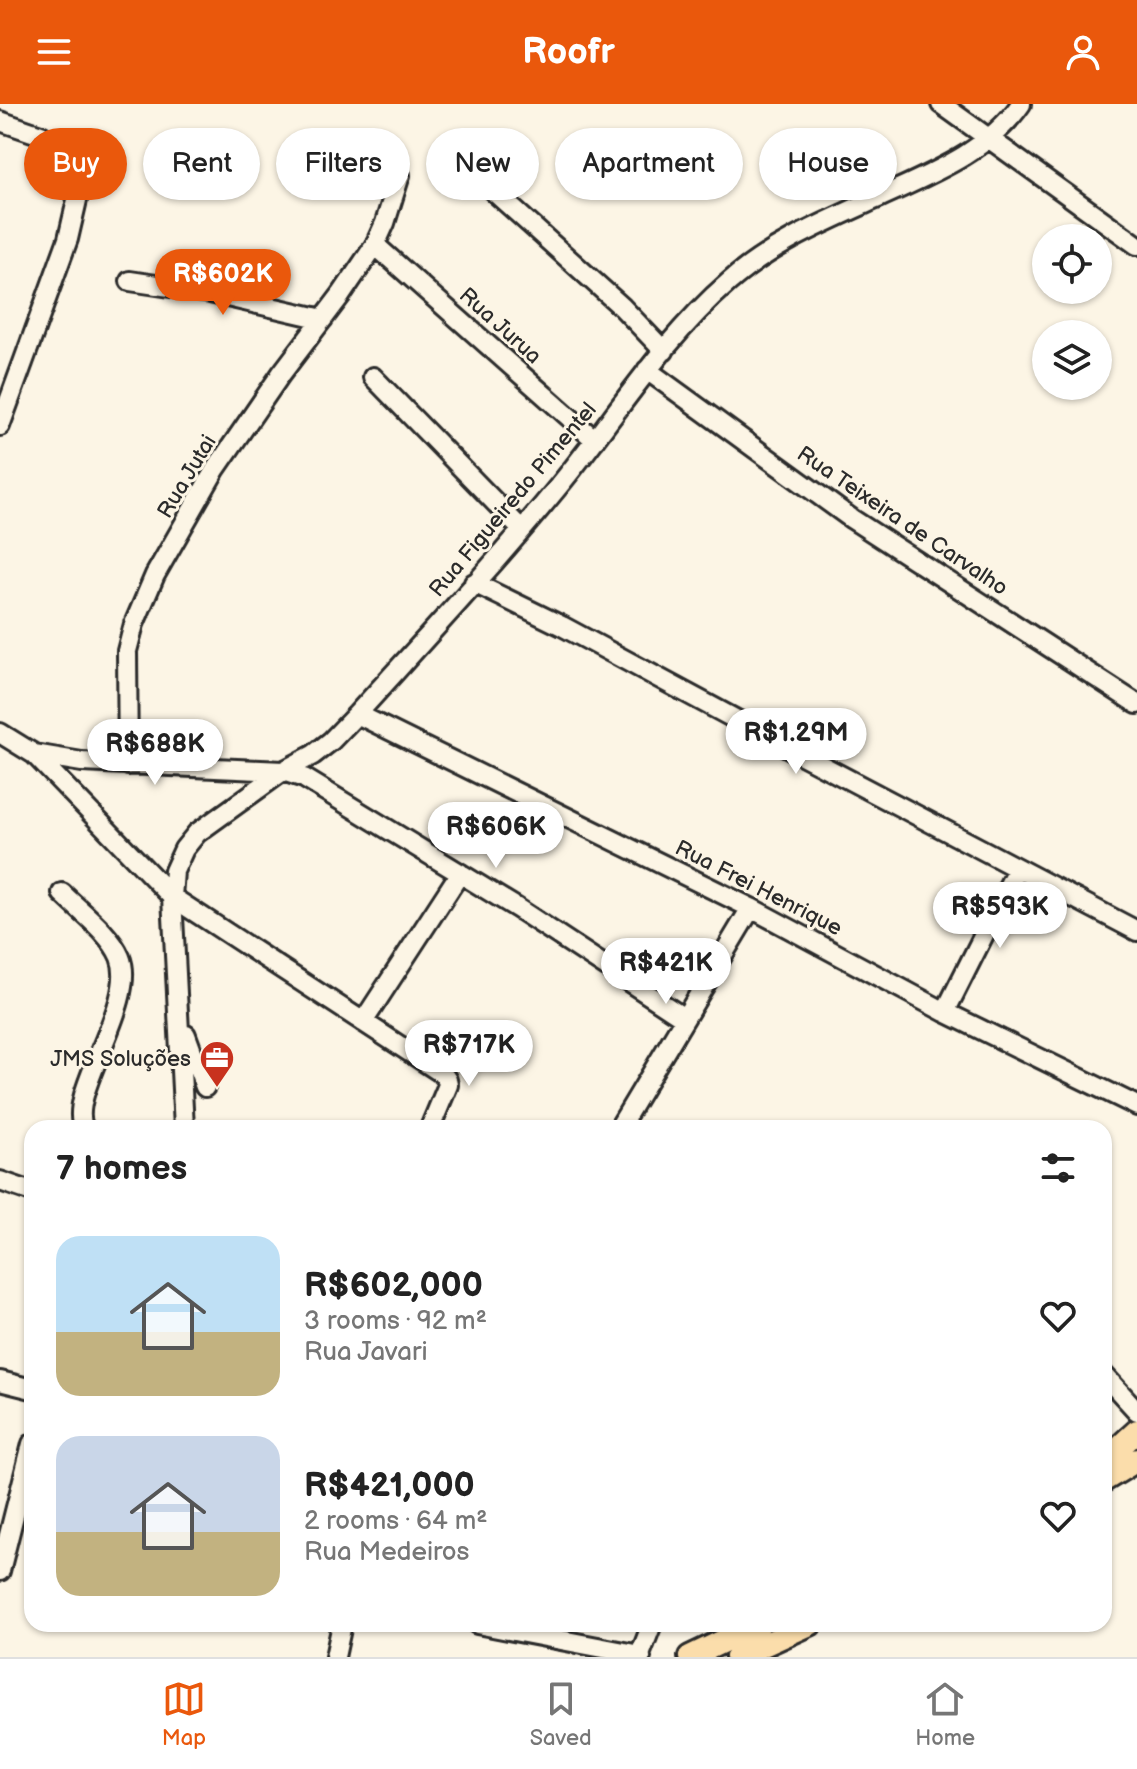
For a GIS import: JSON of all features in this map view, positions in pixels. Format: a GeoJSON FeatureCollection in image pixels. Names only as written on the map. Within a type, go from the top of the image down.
{"type":"FeatureCollection","features":[{"type":"Feature","properties":{"kind":"main road"},"geometry":{"type":"LineString","coordinates":[[1112,1454],[1137,1431]]}},
{"type":"Feature","properties":{"kind":"main road"},"geometry":{"type":"LineString","coordinates":[[1112,1475],[1137,1460]]}},
{"type":"Feature","properties":{"kind":"main road"},"geometry":{"type":"LineString","coordinates":[[690,1657],[742,1632]]}},
{"type":"Feature","properties":{"kind":"main road"},"geometry":{"type":"LineString","coordinates":[[737,1657],[792,1632]]}},
{"type":"Feature","properties":{"kind":"street"},"geometry":{"type":"LineString","coordinates":[[941,104],[1137,245]]}},
{"type":"Feature","properties":{"kind":"street","name":"Rua Figueiredo Pimentel"},"geometry":{"type":"LineString","coordinates":[[184,1120],[172,897],[174,871],[184,849],[197,833],[283,771],[331,741],[521,529],[595,440],[647,370],[726,285],[776,247],[963,156],[988,138],[1021,104]]}},
{"type":"Feature","properties":{"kind":"street"},"geometry":{"type":"LineString","coordinates":[[0,121],[41,135],[55,146],[75,178],[77,200],[68,239],[0,426]]}},
{"type":"Feature","properties":{"kind":"street","name":"Rua Jutai"},"geometry":{"type":"LineString","coordinates":[[128,765],[127,651],[134,624],[155,575],[215,470],[375,245],[392,200]]}},
{"type":"Feature","properties":{"kind":"street"},"geometry":{"type":"LineString","coordinates":[[503,200],[622,307],[664,351]]}},
{"type":"Feature","properties":{"kind":"street","name":"Rua Jurua"},"geometry":{"type":"LineString","coordinates":[[375,245],[595,440]]}},
{"type":"Feature","properties":{"kind":"street"},"geometry":{"type":"LineString","coordinates":[[130,281],[210,293],[323,319]]}},
{"type":"Feature","properties":{"kind":"street","name":"Rua Teixeira de Carvalho"},"geometry":{"type":"LineString","coordinates":[[647,370],[852,519],[1137,704]]}},
{"type":"Feature","properties":{"kind":"street"},"geometry":{"type":"LineString","coordinates":[[373,377],[521,529]]}},
{"type":"Feature","properties":{"kind":"street"},"geometry":{"type":"LineString","coordinates":[[474,583],[562,626],[1137,931]]}},
{"type":"Feature","properties":{"kind":"street","name":"Rua Frei Henrique"},"geometry":{"type":"LineString","coordinates":[[357,714],[751,908],[945,1012],[1137,1106]]}},
{"type":"Feature","properties":{"kind":"street"},"geometry":{"type":"LineString","coordinates":[[0,733],[34,754],[172,897],[443,1074],[448,1085],[433,1120]]}},
{"type":"Feature","properties":{"kind":"street"},"geometry":{"type":"LineString","coordinates":[[34,754],[61,760],[128,765],[283,771],[304,778],[517,908],[684,1018]]}},
{"type":"Feature","properties":{"kind":"street"},"geometry":{"type":"LineString","coordinates":[[945,1012],[1017,869]]}},
{"type":"Feature","properties":{"kind":"street"},"geometry":{"type":"LineString","coordinates":[[363,1022],[460,873]]}},
{"type":"Feature","properties":{"kind":"street"},"geometry":{"type":"LineString","coordinates":[[62,893],[113,943],[124,966],[124,979],[111,1024],[81,1104],[81,1120]]}},
{"type":"Feature","properties":{"kind":"street"},"geometry":{"type":"LineString","coordinates":[[624,1120],[751,908]]}},
{"type":"Feature","properties":{"kind":"street","name":"Rua Figueiredo Pimentel"},"geometry":{"type":"LineString","coordinates":[[179,1013],[205,1087]]}},
{"type":"Feature","properties":{"kind":"street"},"geometry":{"type":"LineString","coordinates":[[0,1181],[24,1189]]}},
{"type":"Feature","properties":{"kind":"street"},"geometry":{"type":"LineString","coordinates":[[0,1381],[24,1387]]}},
{"type":"Feature","properties":{"kind":"street"},"geometry":{"type":"LineString","coordinates":[[1112,1384],[1137,1411]]}},
{"type":"Feature","properties":{"kind":"street"},"geometry":{"type":"LineString","coordinates":[[0,1571],[23,1516]]}},
{"type":"Feature","properties":{"kind":"street"},"geometry":{"type":"LineString","coordinates":[[335,1657],[340,1632]]}},
{"type":"Feature","properties":{"kind":"street"},"geometry":{"type":"LineString","coordinates":[[518,1632],[641,1656],[649,1632]]}},
{"type":"Feature","properties":{"kind":"place","name":"JMS Soluções"},"geometry":{"type":"Point","coordinates":[217,1089]}}]}
